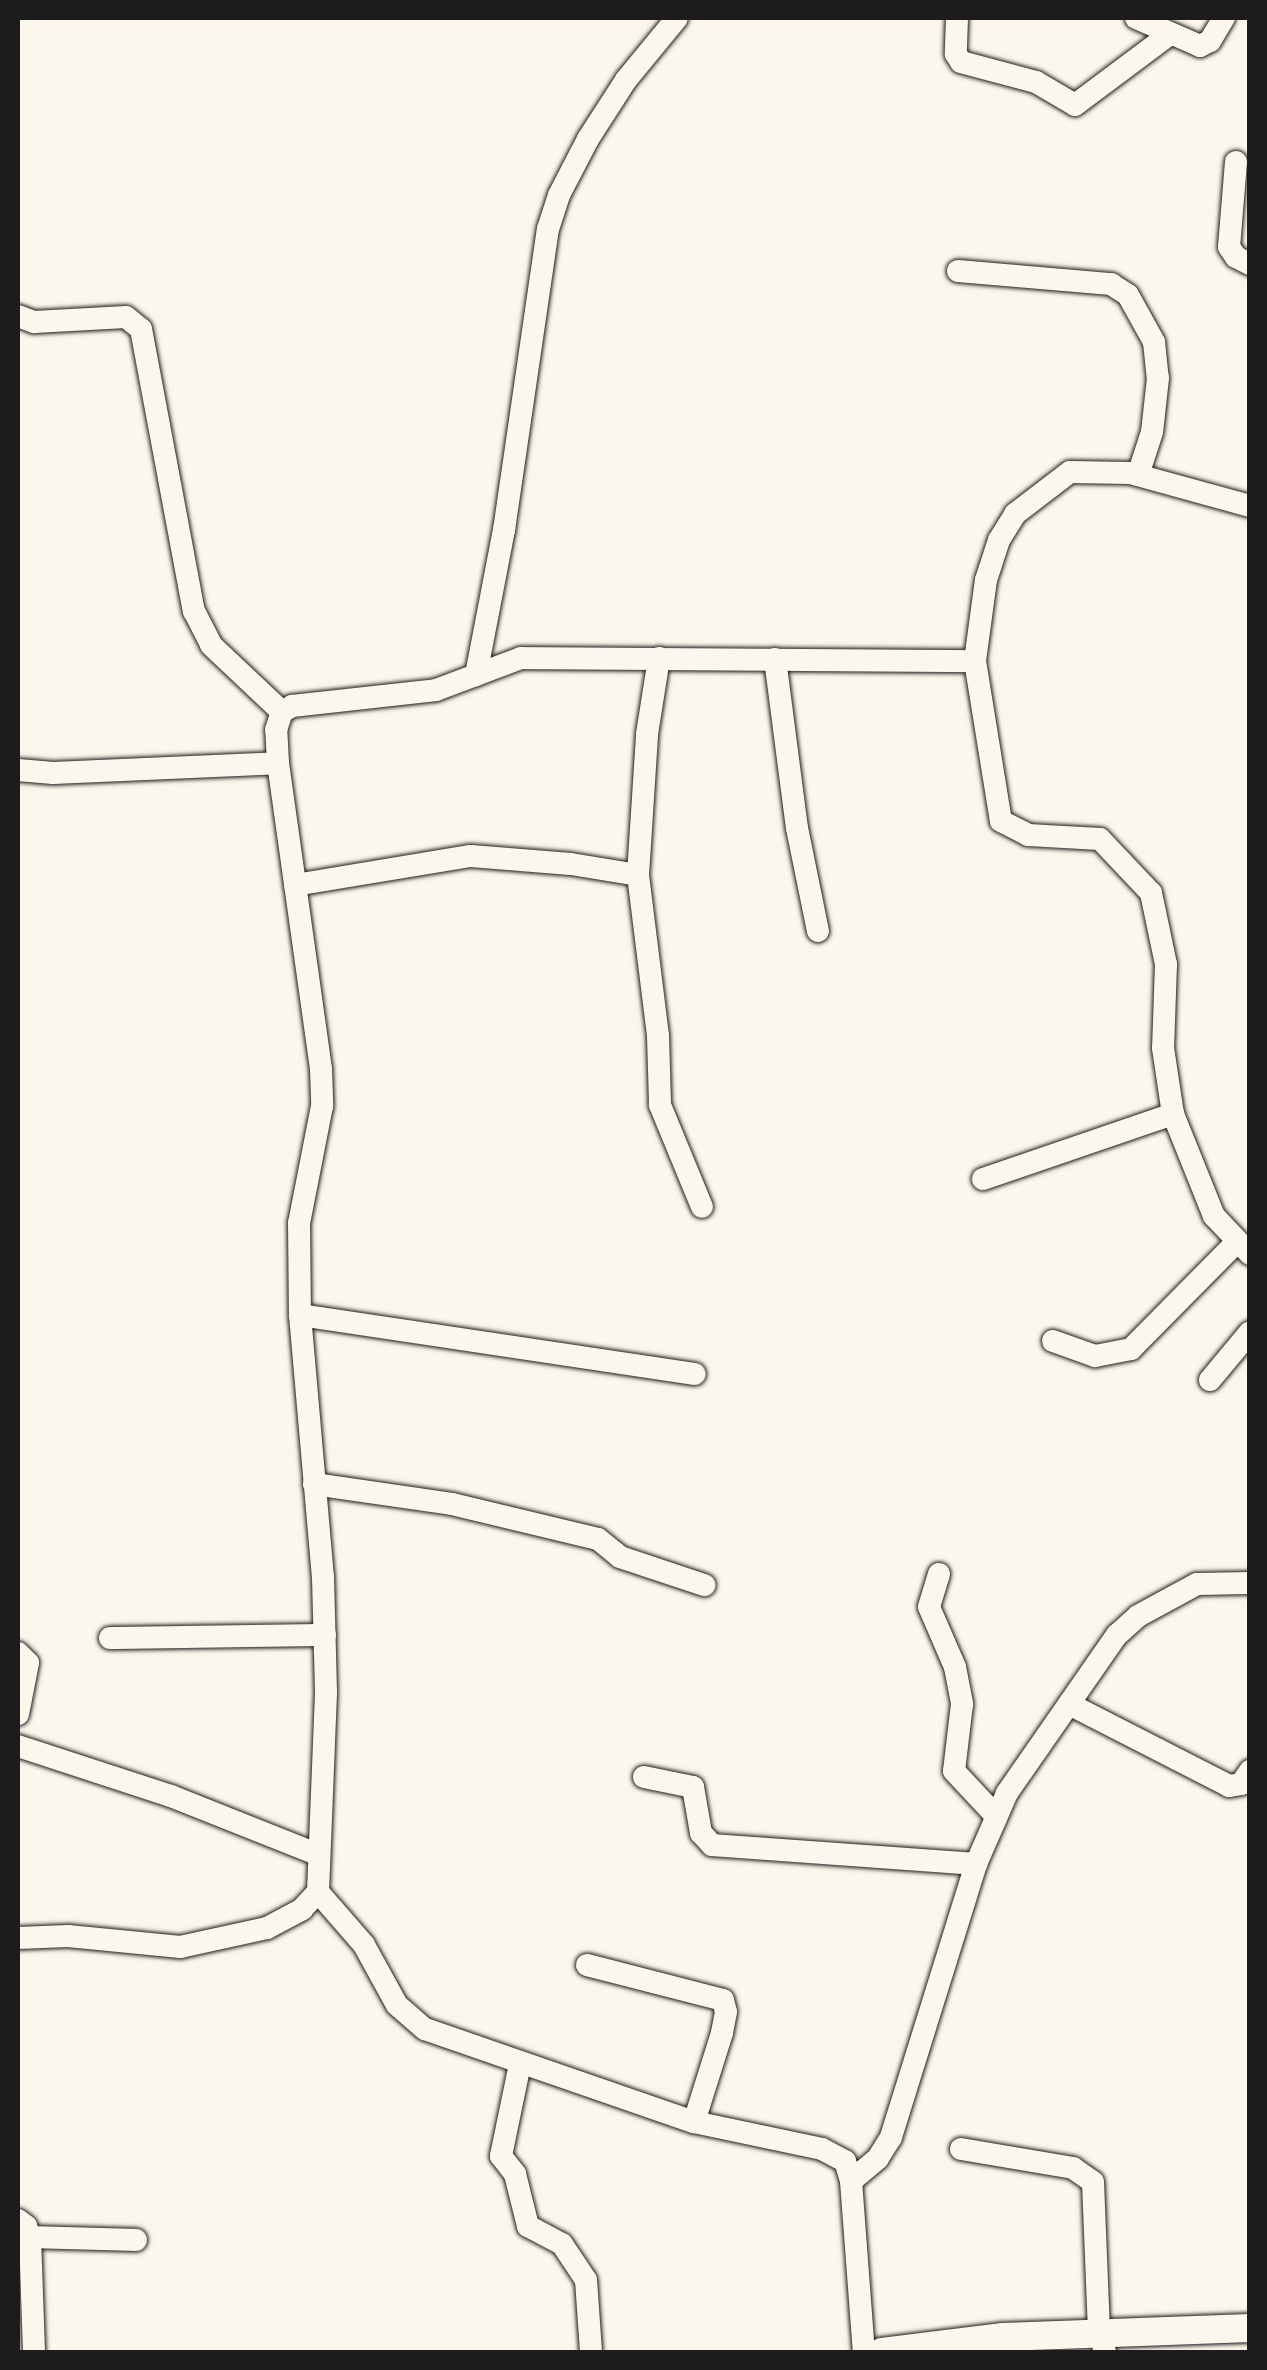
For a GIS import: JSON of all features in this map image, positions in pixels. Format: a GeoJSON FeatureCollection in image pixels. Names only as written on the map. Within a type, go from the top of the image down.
{"type":"FeatureCollection","features":[{"type":"Feature","properties":{"kind":"main road"},"geometry":{"type":"LineString","coordinates":[[892,2352],[1102,2342],[1204,2328],[1250,2328]]}},
{"type":"Feature","properties":{"kind":"street"},"geometry":{"type":"LineString","coordinates":[[476,676],[504,530],[548,229],[559,195],[588,139],[626,80],[678,18]]}},
{"type":"Feature","properties":{"kind":"street"},"geometry":{"type":"LineString","coordinates":[[957,18],[956,54],[960,62],[1049,87],[1075,106],[1170,34]]}},
{"type":"Feature","properties":{"kind":"street"},"geometry":{"type":"LineString","coordinates":[[1136,18],[1195,46],[1206,44],[1224,18]]}},
{"type":"Feature","properties":{"kind":"street"},"geometry":{"type":"LineString","coordinates":[[1236,162],[1229,247],[1236,257],[1250,264]]}},
{"type":"Feature","properties":{"kind":"street"},"geometry":{"type":"LineString","coordinates":[[958,271],[1111,284],[1128,295],[1154,342],[1158,378],[1152,432],[1138,474]]}},
{"type":"Feature","properties":{"kind":"street"},"geometry":{"type":"LineString","coordinates":[[18,316],[34,322],[126,318],[140,329],[194,610],[211,645],[282,712]]}},
{"type":"Feature","properties":{"kind":"street"},"geometry":{"type":"LineString","coordinates":[[1054,1341],[1095,1356],[1132,1348],[1242,1249],[1214,1216],[1173,1114],[1163,1048],[1166,964],[1151,894],[1100,839],[1028,836],[1001,821],[975,661],[986,580],[999,540],[1015,514],[1070,472],[1138,474],[1250,506]]}},
{"type":"Feature","properties":{"kind":"street"},"geometry":{"type":"LineString","coordinates":[[864,2352],[851,2181],[845,2162],[834,2153],[694,2122],[520,2064],[411,2020],[397,2005],[364,1945],[318,1892],[317,1854],[327,1756],[325,1635],[300,1315],[300,1223],[322,1106],[276,730],[282,712],[292,706],[436,690],[521,658],[975,661]]}},
{"type":"Feature","properties":{"kind":"street"},"geometry":{"type":"LineString","coordinates":[[660,658],[647,734],[638,876],[658,1036],[660,1105],[685,1175],[702,1207]]}},
{"type":"Feature","properties":{"kind":"street"},"geometry":{"type":"LineString","coordinates":[[775,658],[797,828],[818,931]]}},
{"type":"Feature","properties":{"kind":"street"},"geometry":{"type":"LineString","coordinates":[[18,770],[53,773],[278,763]]}},
{"type":"Feature","properties":{"kind":"street"},"geometry":{"type":"LineString","coordinates":[[295,885],[377,875],[471,856],[571,864],[638,876]]}},
{"type":"Feature","properties":{"kind":"street"},"geometry":{"type":"LineString","coordinates":[[984,1179],[1173,1114]]}},
{"type":"Feature","properties":{"kind":"street"},"geometry":{"type":"LineString","coordinates":[[300,1315],[695,1374]]}},
{"type":"Feature","properties":{"kind":"street"},"geometry":{"type":"LineString","coordinates":[[1210,1380],[1250,1332]]}},
{"type":"Feature","properties":{"kind":"street"},"geometry":{"type":"LineString","coordinates":[[314,1484],[452,1504],[598,1539],[620,1557],[704,1585]]}},
{"type":"Feature","properties":{"kind":"street"},"geometry":{"type":"LineString","coordinates":[[939,1574],[929,1607],[955,1667],[962,1704],[954,1771],[996,1816]]}},
{"type":"Feature","properties":{"kind":"street"},"geometry":{"type":"LineString","coordinates":[[851,2181],[878,2158],[891,2136],[976,1864],[996,1816],[1069,1704],[1117,1635],[1138,1616],[1198,1584],[1250,1583]]}},
{"type":"Feature","properties":{"kind":"street"},"geometry":{"type":"LineString","coordinates":[[110,1638],[325,1635]]}},
{"type":"Feature","properties":{"kind":"street"},"geometry":{"type":"LineString","coordinates":[[18,1653],[28,1663],[18,1714]]}},
{"type":"Feature","properties":{"kind":"street"},"geometry":{"type":"LineString","coordinates":[[1069,1704],[1229,1786],[1242,1784],[1250,1771]]}},
{"type":"Feature","properties":{"kind":"street"},"geometry":{"type":"LineString","coordinates":[[18,1746],[171,1796],[317,1854]]}},
{"type":"Feature","properties":{"kind":"street"},"geometry":{"type":"LineString","coordinates":[[644,1777],[693,1787],[701,1833],[712,1845],[976,1864]]}},
{"type":"Feature","properties":{"kind":"street"},"geometry":{"type":"LineString","coordinates":[[18,1938],[68,1936],[180,1947],[267,1928],[302,1909],[318,1892]]}},
{"type":"Feature","properties":{"kind":"street"},"geometry":{"type":"LineString","coordinates":[[587,1965],[723,2000],[722,2033],[694,2122]]}},
{"type":"Feature","properties":{"kind":"street"},"geometry":{"type":"LineString","coordinates":[[520,2064],[501,2156],[516,2174],[528,2226],[562,2244],[586,2280],[590,2352]]}},
{"type":"Feature","properties":{"kind":"street"},"geometry":{"type":"LineString","coordinates":[[962,2149],[1073,2168],[1088,2176],[1096,2194],[1102,2342]]}},
{"type":"Feature","properties":{"kind":"street"},"geometry":{"type":"LineString","coordinates":[[34,2352],[24,2229],[136,2240]]}}]}
